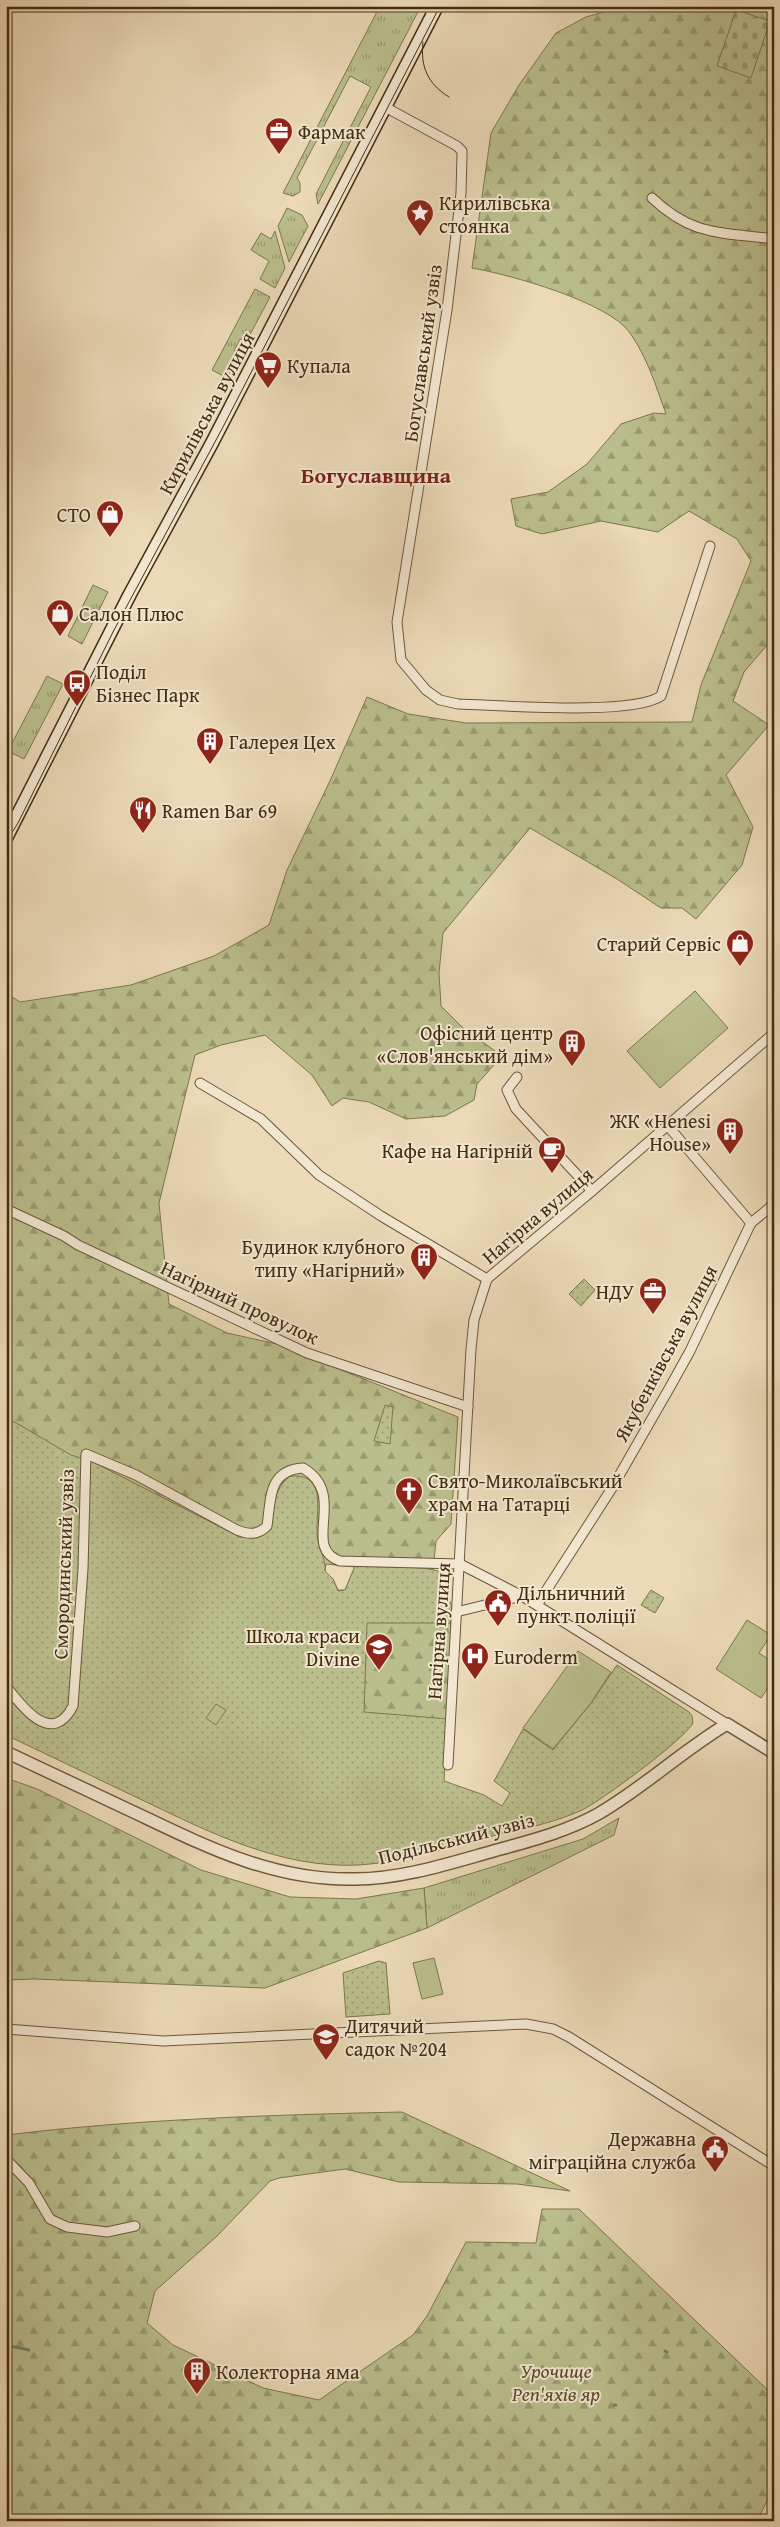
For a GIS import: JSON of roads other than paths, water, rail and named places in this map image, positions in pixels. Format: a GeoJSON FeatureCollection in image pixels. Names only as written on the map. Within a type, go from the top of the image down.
{"type":"FeatureCollection","features":[{"type":"Feature","properties":{"kind":"main road","name":"Кирилівська вулиця"},"geometry":{"type":"LineString","coordinates":[[6,838],[130,594],[199,468],[437,6]]}},
{"type":"Feature","properties":{"kind":"street","name":"Богуславський узвіз"},"geometry":{"type":"LineString","coordinates":[[385,107],[457,146],[462,151],[461,193],[447,310],[424,466],[397,622],[401,660],[426,690],[440,700],[458,704],[616,708],[647,703],[661,696],[710,546]]}},
{"type":"Feature","properties":{"kind":"street"},"geometry":{"type":"LineString","coordinates":[[652,198],[681,222],[706,231],[774,239]]}},
{"type":"Feature","properties":{"kind":"street","name":"Нагірна вулиця"},"geometry":{"type":"LineString","coordinates":[[448,1765],[474,1320],[487,1279],[668,1126],[774,1033]]}},
{"type":"Feature","properties":{"kind":"street"},"geometry":{"type":"LineString","coordinates":[[517,1077],[507,1090],[516,1109],[592,1191]]}},
{"type":"Feature","properties":{"kind":"street"},"geometry":{"type":"LineString","coordinates":[[200,1083],[261,1119],[319,1175],[381,1216],[487,1279]]}},
{"type":"Feature","properties":{"kind":"street"},"geometry":{"type":"LineString","coordinates":[[668,1126],[752,1223],[774,1204]]}},
{"type":"Feature","properties":{"kind":"street","name":"Нагірний провулок"},"geometry":{"type":"LineString","coordinates":[[6,1208],[64,1236],[86,1250],[307,1353],[468,1407]]}},
{"type":"Feature","properties":{"kind":"street","name":"Якубенківська вулиця"},"geometry":{"type":"LineString","coordinates":[[537,1605],[612,1488],[670,1387],[690,1351],[752,1223]]}},
{"type":"Feature","properties":{"kind":"street","name":"Смородинський узвіз"},"geometry":{"type":"LineString","coordinates":[[6,1686],[26,1712],[46,1723],[57,1723],[67,1717],[73,1706],[79,1639],[86,1454],[136,1475],[238,1530],[251,1534],[261,1531],[267,1526],[270,1498],[276,1481],[284,1472],[303,1468],[314,1475],[322,1487],[325,1502],[323,1542],[326,1553],[332,1558],[340,1561],[460,1564]]}},
{"type":"Feature","properties":{"kind":"street"},"geometry":{"type":"LineString","coordinates":[[460,1564],[537,1605],[774,1753]]}},
{"type":"Feature","properties":{"kind":"street"},"geometry":{"type":"LineString","coordinates":[[456,1612],[522,1596]]}},
{"type":"Feature","properties":{"kind":"street","name":"Подільський узвіз"},"geometry":{"type":"LineString","coordinates":[[6,1752],[210,1848],[251,1864],[291,1874],[356,1879],[418,1871],[489,1853],[578,1824],[620,1800],[700,1740],[727,1724]]}},
{"type":"Feature","properties":{"kind":"street"},"geometry":{"type":"LineString","coordinates":[[6,2029],[164,2041],[434,2028],[541,2026],[568,2037],[774,2166]]}},
{"type":"Feature","properties":{"kind":"street"},"geometry":{"type":"LineString","coordinates":[[6,2159],[29,2183],[50,2220],[67,2227],[107,2232],[135,2226]]}},
{"type":"Feature","properties":{"kind":"waterway"},"geometry":{"type":"LineString","coordinates":[[6,2345],[29,2350]]}},
{"type":"Feature","properties":{"kind":"tram line"},"geometry":{"type":"LineString","coordinates":[[6,842],[18,823],[114,630],[223,427],[440,6]]}},
{"type":"Feature","properties":{"kind":"tram line"},"geometry":{"type":"LineString","coordinates":[[423,42],[422,51],[427,74],[436,86],[449,97]]}},
{"type":"Feature","properties":{"kind":"place","name":"Фармак"},"geometry":{"type":"Point","coordinates":[279,155]}},
{"type":"Feature","properties":{"kind":"place","name":"Кирилівська стоянка"},"geometry":{"type":"Point","coordinates":[420,237]}},
{"type":"Feature","properties":{"kind":"place","name":"Купала"},"geometry":{"type":"Point","coordinates":[268,389]}},
{"type":"Feature","properties":{"kind":"place","name":"СТО"},"geometry":{"type":"Point","coordinates":[110,538]}},
{"type":"Feature","properties":{"kind":"place","name":"Салон Плюс"},"geometry":{"type":"Point","coordinates":[60,637]}},
{"type":"Feature","properties":{"kind":"place","name":"Поділ Бізнес Парк"},"geometry":{"type":"Point","coordinates":[77,707]}},
{"type":"Feature","properties":{"kind":"place","name":"Галерея Цех"},"geometry":{"type":"Point","coordinates":[210,765]}},
{"type":"Feature","properties":{"kind":"place","name":"Ramen Bar 69"},"geometry":{"type":"Point","coordinates":[143,834]}},
{"type":"Feature","properties":{"kind":"place","name":"Старий Сервіс"},"geometry":{"type":"Point","coordinates":[740,967]}},
{"type":"Feature","properties":{"kind":"place","name":"Офісний центр «Слов'янський дім»"},"geometry":{"type":"Point","coordinates":[572,1067]}},
{"type":"Feature","properties":{"kind":"place","name":"ЖК «Henesi House»"},"geometry":{"type":"Point","coordinates":[730,1155]}},
{"type":"Feature","properties":{"kind":"place","name":"Кафе на Нагірній"},"geometry":{"type":"Point","coordinates":[552,1174]}},
{"type":"Feature","properties":{"kind":"place","name":"Будинок клубного типу «Нагірний»"},"geometry":{"type":"Point","coordinates":[424,1281]}},
{"type":"Feature","properties":{"kind":"place","name":"НДУ"},"geometry":{"type":"Point","coordinates":[653,1315]}},
{"type":"Feature","properties":{"kind":"place","name":"Свято-Миколаївський храм на Татарці"},"geometry":{"type":"Point","coordinates":[409,1515]}},
{"type":"Feature","properties":{"kind":"place","name":"Дільничний пункт поліції"},"geometry":{"type":"Point","coordinates":[498,1627]}},
{"type":"Feature","properties":{"kind":"place","name":"Школа краси Divine"},"geometry":{"type":"Point","coordinates":[379,1671]}},
{"type":"Feature","properties":{"kind":"place","name":"Euroderm"},"geometry":{"type":"Point","coordinates":[475,1680]}},
{"type":"Feature","properties":{"kind":"place","name":"Дитячий садок №204"},"geometry":{"type":"Point","coordinates":[326,2061]}},
{"type":"Feature","properties":{"kind":"place","name":"Державна міграційна служба"},"geometry":{"type":"Point","coordinates":[715,2173]}},
{"type":"Feature","properties":{"kind":"place","name":"Колекторна яма"},"geometry":{"type":"Point","coordinates":[197,2395]}},
{"type":"Feature","properties":{"kind":"district","name":"Богуславщина"},"geometry":{"type":"Point","coordinates":[376,475]}},
{"type":"Feature","properties":{"kind":"park label","name":"Урочище Реп'яхів яр"},"geometry":{"type":"Point","coordinates":[556,2382]}}]}
